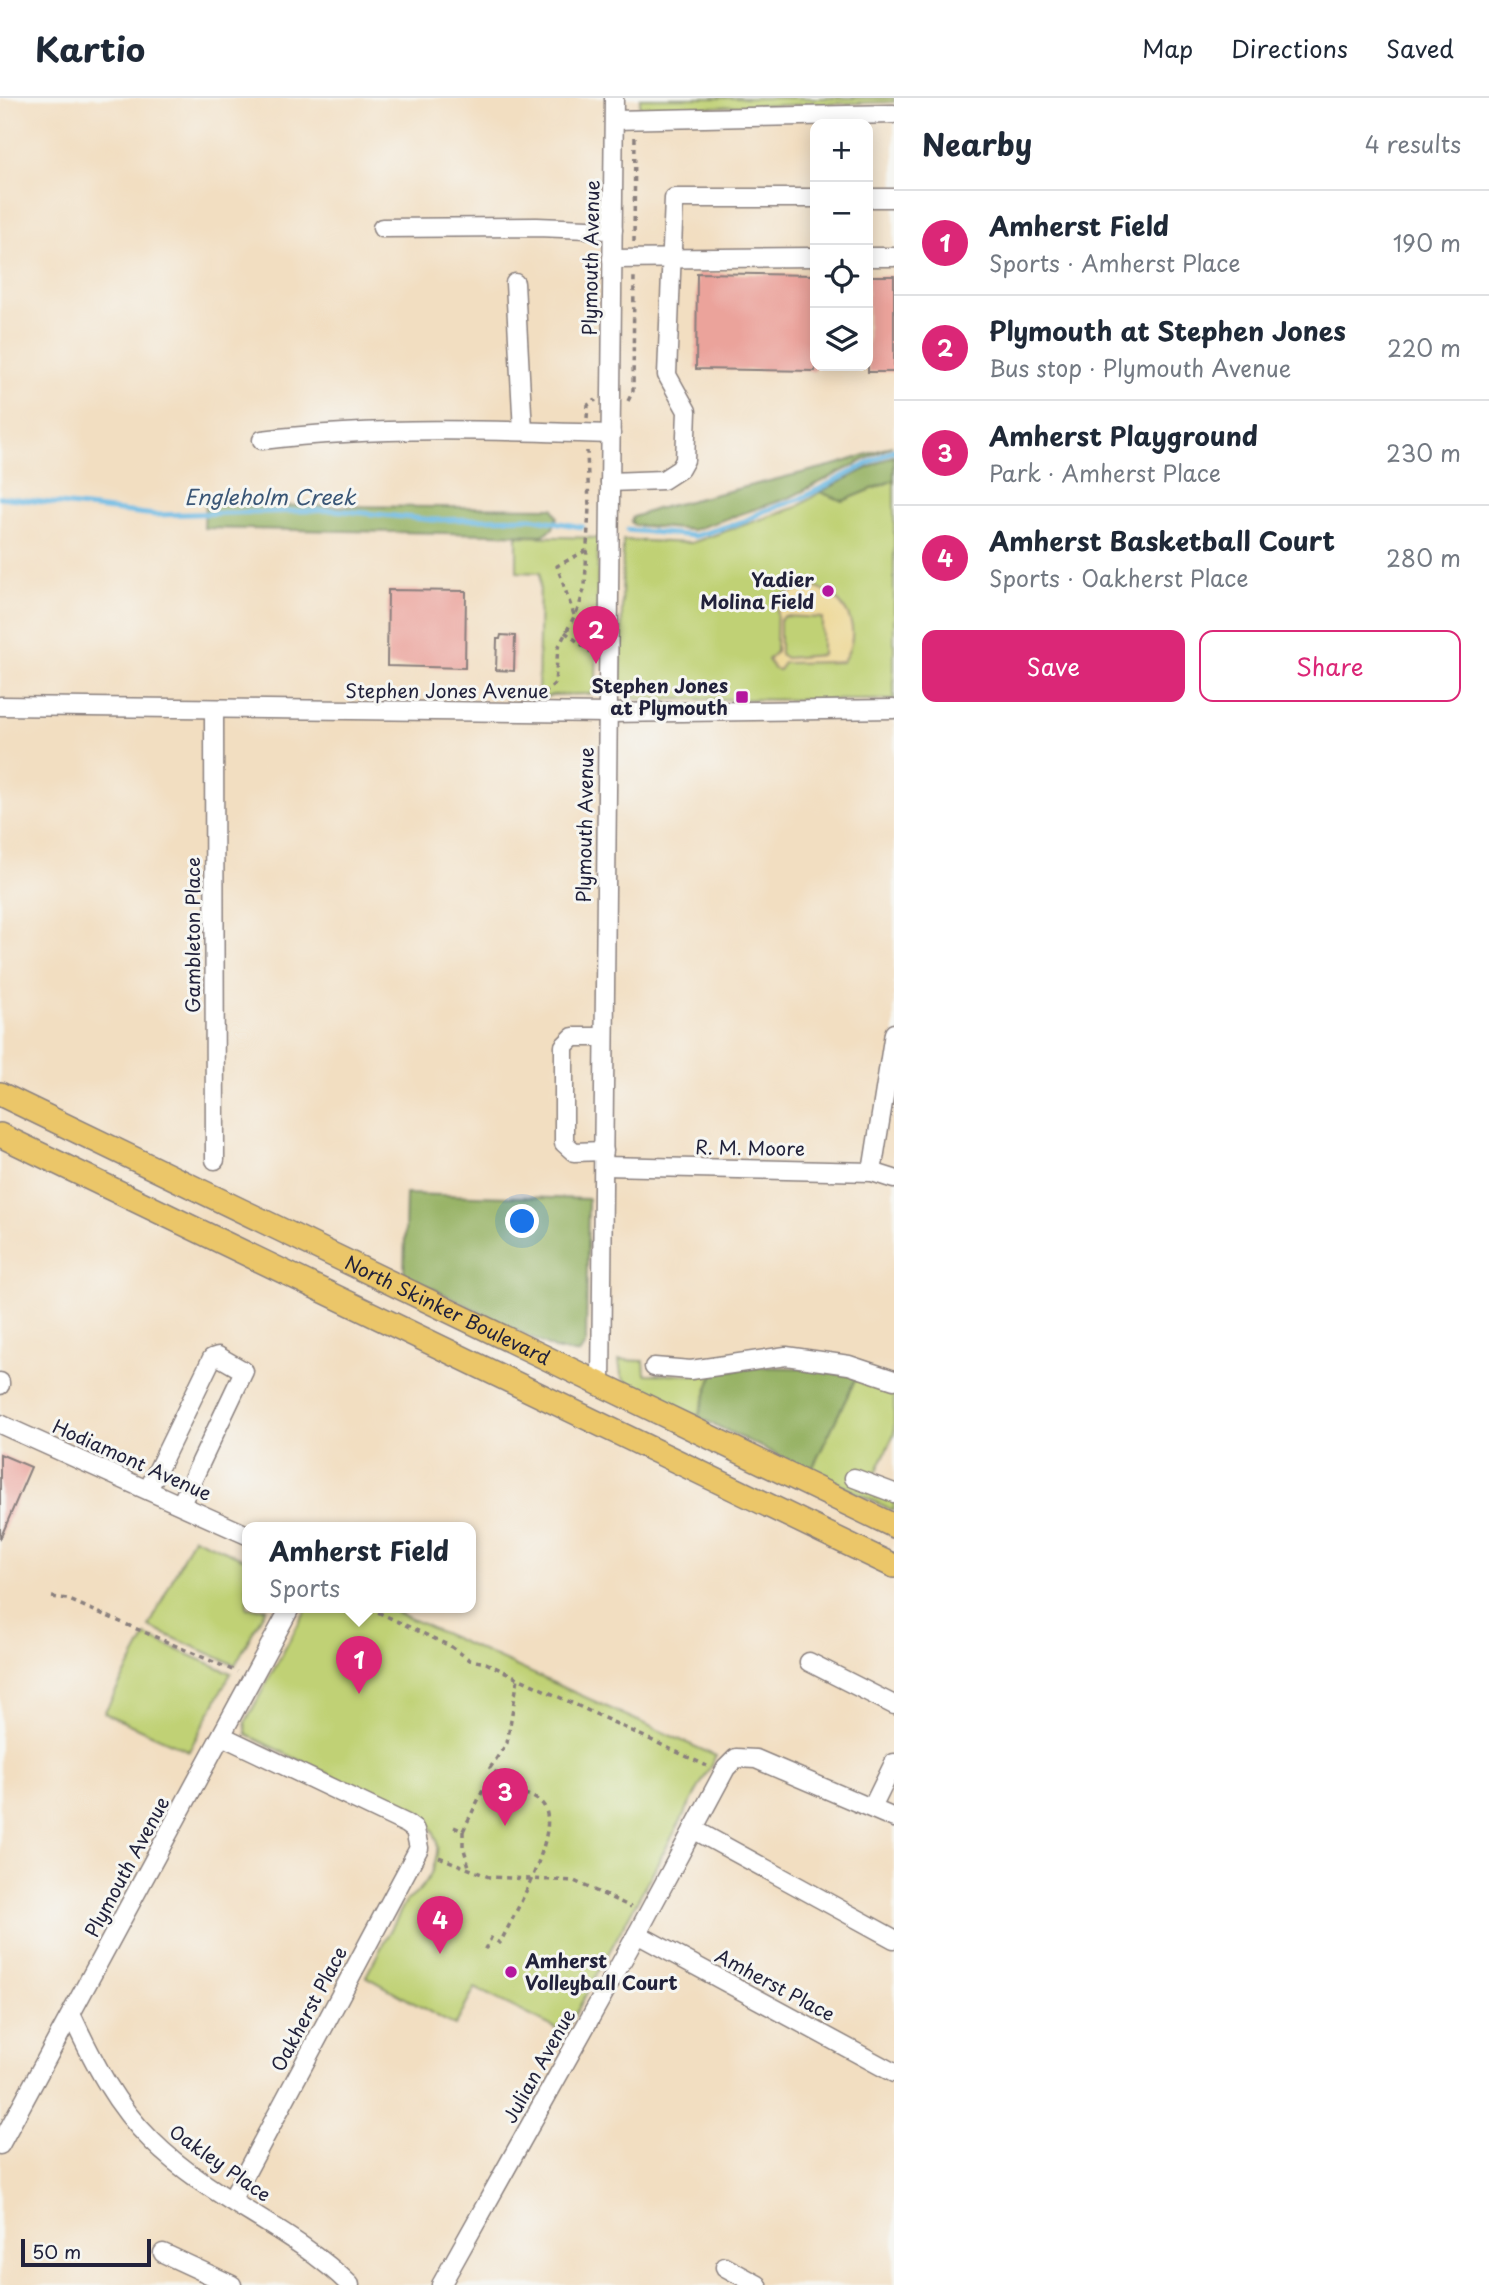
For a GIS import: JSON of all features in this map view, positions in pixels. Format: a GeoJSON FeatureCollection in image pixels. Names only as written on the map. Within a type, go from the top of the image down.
{"type":"FeatureCollection","features":[{"type":"Feature","properties":{"kind":"main road","name":"North Skinker Boulevard"},"geometry":{"type":"LineString","coordinates":[[0,1094],[894,1526]]}},
{"type":"Feature","properties":{"kind":"main road","name":"North Skinker Boulevard"},"geometry":{"type":"LineString","coordinates":[[0,1135],[894,1566]]}},
{"type":"Feature","properties":{"kind":"street","name":"Plymouth Avenue"},"geometry":{"type":"LineString","coordinates":[[601,1385],[614,98]]}},
{"type":"Feature","properties":{"kind":"street"},"geometry":{"type":"LineString","coordinates":[[614,120],[894,114]]}},
{"type":"Feature","properties":{"kind":"street"},"geometry":{"type":"LineString","coordinates":[[610,482],[663,480],[680,469],[685,460],[687,411],[667,375],[674,198],[810,198]]}},
{"type":"Feature","properties":{"kind":"street"},"geometry":{"type":"LineString","coordinates":[[873,198],[894,198]]}},
{"type":"Feature","properties":{"kind":"street"},"geometry":{"type":"LineString","coordinates":[[383,228],[537,227],[613,230]]}},
{"type":"Feature","properties":{"kind":"street"},"geometry":{"type":"LineString","coordinates":[[612,259],[810,257]]}},
{"type":"Feature","properties":{"kind":"street"},"geometry":{"type":"LineString","coordinates":[[873,257],[894,257]]}},
{"type":"Feature","properties":{"kind":"street"},"geometry":{"type":"LineString","coordinates":[[516,283],[523,431]]}},
{"type":"Feature","properties":{"kind":"street"},"geometry":{"type":"LineString","coordinates":[[261,440],[336,431],[611,434]]}},
{"type":"Feature","properties":{"kind":"street","name":"Stephen Jones Avenue"},"geometry":{"type":"LineString","coordinates":[[0,706],[608,713],[894,709]]}},
{"type":"Feature","properties":{"kind":"street","name":"Gambleton Place"},"geometry":{"type":"LineString","coordinates":[[214,710],[215,1160]]}},
{"type":"Feature","properties":{"kind":"street"},"geometry":{"type":"LineString","coordinates":[[872,1172],[894,1033]]}},
{"type":"Feature","properties":{"kind":"street","name":"R. M. Moore"},"geometry":{"type":"LineString","coordinates":[[604,1037],[573,1037],[564,1046],[564,1143],[574,1152],[604,1158],[872,1172],[894,1179]]}},
{"type":"Feature","properties":{"kind":"street"},"geometry":{"type":"LineString","coordinates":[[148,1490],[212,1358],[218,1356],[242,1368],[243,1374],[181,1504]]}},
{"type":"Feature","properties":{"kind":"street"},"geometry":{"type":"LineString","coordinates":[[654,1367],[691,1370],[786,1356],[849,1365],[894,1380]]}},
{"type":"Feature","properties":{"kind":"street","name":"Hodiamont Avenue"},"geometry":{"type":"LineString","coordinates":[[0,1424],[242,1533]]}},
{"type":"Feature","properties":{"kind":"street"},"geometry":{"type":"LineString","coordinates":[[854,1478],[894,1493]]}},
{"type":"Feature","properties":{"kind":"street","name":"Plymouth Avenue"},"geometry":{"type":"LineString","coordinates":[[0,2145],[287,1613]]}},
{"type":"Feature","properties":{"kind":"street"},"geometry":{"type":"LineString","coordinates":[[809,1662],[894,1705]]}},
{"type":"Feature","properties":{"kind":"street","name":"Oakherst Place"},"geometry":{"type":"LineString","coordinates":[[222,1736],[407,1824],[419,1839],[416,1857],[232,2199]]}},
{"type":"Feature","properties":{"kind":"street","name":"Julian Avenue"},"geometry":{"type":"LineString","coordinates":[[441,2285],[637,1934],[726,1768],[736,1758],[757,1759],[872,1808]]}},
{"type":"Feature","properties":{"kind":"street"},"geometry":{"type":"LineString","coordinates":[[894,1763],[872,1808],[894,1818]]}},
{"type":"Feature","properties":{"kind":"street"},"geometry":{"type":"LineString","coordinates":[[693,1829],[894,1939]]}},
{"type":"Feature","properties":{"kind":"street","name":"Amherst Place"},"geometry":{"type":"LineString","coordinates":[[637,1934],[894,2073]]}},
{"type":"Feature","properties":{"kind":"street","name":"Oakley Place"},"geometry":{"type":"LineString","coordinates":[[72,2016],[101,2078],[151,2141],[193,2174],[288,2234],[350,2285]]}},
{"type":"Feature","properties":{"kind":"street"},"geometry":{"type":"LineString","coordinates":[[163,2253],[232,2285]]}},
{"type":"Feature","properties":{"kind":"street"},"geometry":{"type":"LineString","coordinates":[[725,2267],[758,2285]]}},
{"type":"Feature","properties":{"kind":"path"},"geometry":{"type":"LineString","coordinates":[[634,246],[635,132]]}},
{"type":"Feature","properties":{"kind":"path"},"geometry":{"type":"LineString","coordinates":[[624,401],[629,401],[632,396],[634,273]]}},
{"type":"Feature","properties":{"kind":"path"},"geometry":{"type":"LineString","coordinates":[[587,423],[587,405],[591,401],[600,400]]}},
{"type":"Feature","properties":{"kind":"path"},"geometry":{"type":"LineString","coordinates":[[540,695],[550,691],[555,683],[558,649],[585,586],[589,549],[587,442]]}},
{"type":"Feature","properties":{"kind":"path"},"geometry":{"type":"LineString","coordinates":[[574,615],[557,566],[589,549]]}},
{"type":"Feature","properties":{"kind":"path"},"geometry":{"type":"LineString","coordinates":[[565,632],[595,654]]}},
{"type":"Feature","properties":{"kind":"path"},"geometry":{"type":"LineString","coordinates":[[52,1597],[67,1599],[252,1679]]}},
{"type":"Feature","properties":{"kind":"path"},"geometry":{"type":"LineString","coordinates":[[380,1613],[450,1646],[470,1660],[486,1663],[707,1766]]}},
{"type":"Feature","properties":{"kind":"path"},"geometry":{"type":"LineString","coordinates":[[499,1787],[501,1776],[490,1768],[507,1743],[518,1678]]}},
{"type":"Feature","properties":{"kind":"path"},"geometry":{"type":"LineString","coordinates":[[470,1870],[463,1846],[463,1831],[486,1784],[532,1798],[544,1806],[546,1812],[543,1845],[530,1879],[500,1943],[491,1938],[486,1948],[484,1947]]}},
{"type":"Feature","properties":{"kind":"path"},"geometry":{"type":"LineString","coordinates":[[469,1802],[475,1805]]}},
{"type":"Feature","properties":{"kind":"path"},"geometry":{"type":"LineString","coordinates":[[454,1828],[463,1831]]}},
{"type":"Feature","properties":{"kind":"path"},"geometry":{"type":"LineString","coordinates":[[439,1857],[470,1870],[505,1879],[574,1881],[631,1907]]}},
{"type":"Feature","properties":{"kind":"green space"},"geometry":{"type":"Polygon","coordinates":[[[640,98],[894,98],[894,102],[640,109],[640,98]]]}},
{"type":"Feature","properties":{"kind":"green space"},"geometry":{"type":"Polygon","coordinates":[[[892,446],[791,497],[693,530],[634,525],[631,522],[633,517],[656,509],[838,464],[892,446]]]}},
{"type":"Feature","properties":{"kind":"green space"},"geometry":{"type":"Polygon","coordinates":[[[894,455],[894,480],[843,501],[820,492],[894,455]]]}},
{"type":"Feature","properties":{"kind":"green space"},"geometry":{"type":"Polygon","coordinates":[[[894,480],[894,700],[638,699],[625,692],[621,680],[623,540],[691,543],[797,507],[820,492],[843,501],[894,480]]]}},
{"type":"Feature","properties":{"kind":"green space"},"geometry":{"type":"Polygon","coordinates":[[[205,505],[553,508],[557,517],[553,528],[543,535],[204,528],[205,505]]]}},
{"type":"Feature","properties":{"kind":"green space"},"geometry":{"type":"Polygon","coordinates":[[[517,536],[598,538],[596,686],[590,694],[552,695],[538,700],[540,573],[517,572],[517,536]]]}},
{"type":"Feature","properties":{"kind":"green space"},"geometry":{"type":"Polygon","coordinates":[[[406,1194],[588,1199],[586,1343],[579,1354],[554,1349],[404,1274],[406,1194]]]}},
{"type":"Feature","properties":{"kind":"green space"},"geometry":{"type":"Polygon","coordinates":[[[619,1360],[644,1361],[645,1374],[690,1375],[714,1372],[698,1417],[626,1382],[621,1375],[619,1360]]]}},
{"type":"Feature","properties":{"kind":"green space"},"geometry":{"type":"Polygon","coordinates":[[[762,1367],[798,1368],[857,1376],[811,1471],[698,1417],[714,1372],[762,1367]]]}},
{"type":"Feature","properties":{"kind":"green space"},"geometry":{"type":"Polygon","coordinates":[[[857,1376],[894,1387],[894,1434],[868,1490],[894,1501],[894,1511],[811,1471],[857,1376]]]}},
{"type":"Feature","properties":{"kind":"green space"},"geometry":{"type":"Polygon","coordinates":[[[193,1537],[242,1558],[242,1613],[263,1613],[235,1665],[149,1627],[193,1537]]]}},
{"type":"Feature","properties":{"kind":"green space"},"geometry":{"type":"Polygon","coordinates":[[[304,1613],[398,1613],[716,1756],[565,2033],[475,1988],[455,2026],[366,1976],[406,1901],[424,1885],[430,1874],[437,1850],[432,1829],[423,1820],[247,1735],[245,1723],[304,1613]]]}},
{"type":"Feature","properties":{"kind":"green space"},"geometry":{"type":"Polygon","coordinates":[[[146,1636],[231,1673],[189,1751],[104,1713],[146,1636]]]}},
{"type":"Feature","properties":{"kind":"sand"},"geometry":{"type":"Polygon","coordinates":[[[809,586],[833,596],[842,605],[852,626],[852,638],[842,662],[784,663],[779,670],[774,669],[768,660],[776,652],[777,597],[809,586]],[[784,616],[780,620],[780,654],[786,658],[822,655],[822,618],[784,616]]]}},
{"type":"Feature","properties":{"kind":"building"},"geometry":{"type":"Polygon","coordinates":[[[697,273],[810,275],[810,371],[696,369],[697,273]]]}},
{"type":"Feature","properties":{"kind":"building"},"geometry":{"type":"Polygon","coordinates":[[[873,276],[894,276],[894,372],[868,372],[873,371],[873,276]]]}},
{"type":"Feature","properties":{"kind":"building"},"geometry":{"type":"Polygon","coordinates":[[[388,590],[466,591],[465,668],[387,666],[388,590]]]}},
{"type":"Feature","properties":{"kind":"building"},"geometry":{"type":"Polygon","coordinates":[[[501,635],[515,636],[514,671],[496,670],[497,639],[500,639],[501,635]]]}},
{"type":"Feature","properties":{"kind":"building"},"geometry":{"type":"Polygon","coordinates":[[[0,1454],[31,1467],[0,1539],[0,1454]]]}},
{"type":"Feature","properties":{"kind":"waterway","name":"Engleholm Creek"},"geometry":{"type":"LineString","coordinates":[[628,530],[695,536],[745,521],[764,511],[800,499],[894,450]]}},
{"type":"Feature","properties":{"kind":"waterway","name":"Engleholm Creek"},"geometry":{"type":"LineString","coordinates":[[0,497],[155,515],[335,510],[433,520],[531,518],[582,527]]}},
{"type":"Feature","properties":{"kind":"place","name":"Yadier Molina Field"},"geometry":{"type":"Point","coordinates":[828,591]}},
{"type":"Feature","properties":{"kind":"place","name":"Plymouth at Stephen Jones"},"geometry":{"type":"Point","coordinates":[596,664]}},
{"type":"Feature","properties":{"kind":"place","name":"Stephen Jones at Plymouth"},"geometry":{"type":"Point","coordinates":[742,697]}},
{"type":"Feature","properties":{"kind":"place","name":"Amherst Field"},"geometry":{"type":"Point","coordinates":[359,1694]}},
{"type":"Feature","properties":{"kind":"place","name":"Amherst Playground"},"geometry":{"type":"Point","coordinates":[505,1826]}},
{"type":"Feature","properties":{"kind":"place","name":"Amherst Basketball Court"},"geometry":{"type":"Point","coordinates":[440,1954]}},
{"type":"Feature","properties":{"kind":"place","name":"Amherst Volleyball Court"},"geometry":{"type":"Point","coordinates":[511,1972]}}]}
